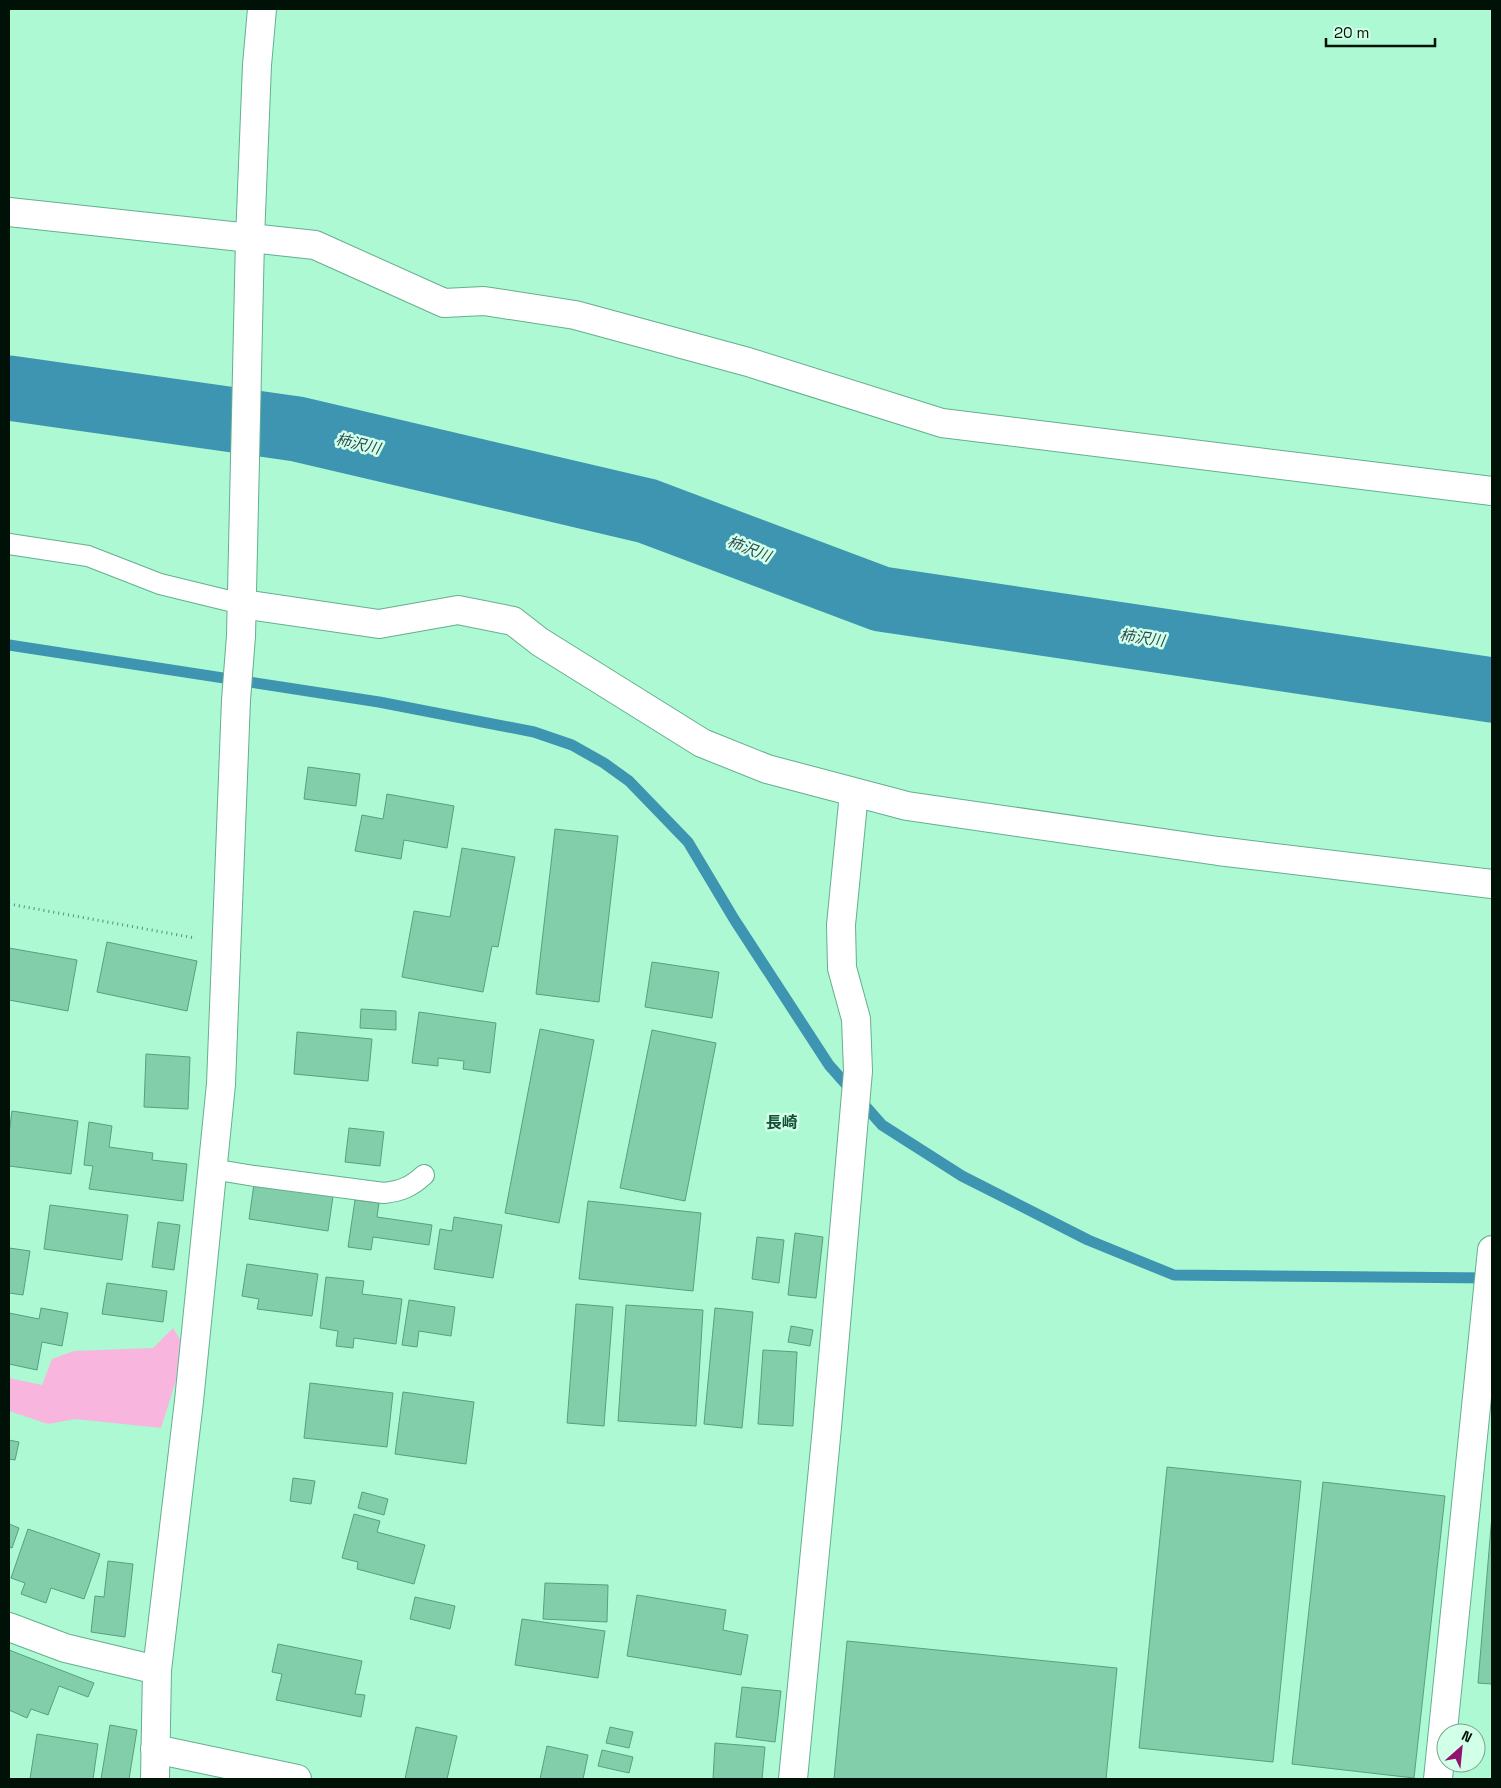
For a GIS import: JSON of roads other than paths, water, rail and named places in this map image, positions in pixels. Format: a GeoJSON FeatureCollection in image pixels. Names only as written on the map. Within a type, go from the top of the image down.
{"type":"FeatureCollection","features":[{"type":"Feature","properties":{"kind":"street"},"geometry":{"type":"LineString","coordinates":[[155,1779],[157,1670],[189,1400],[221,1084],[225,942],[236,700],[241,636],[250,239],[257,65],[262,9]]}},
{"type":"Feature","properties":{"kind":"street"},"geometry":{"type":"LineString","coordinates":[[9,212],[315,245],[444,303],[484,301],[575,315],[748,362],[942,423],[1492,491]]}},
{"type":"Feature","properties":{"kind":"street"},"geometry":{"type":"LineString","coordinates":[[242,604],[379,624],[458,610],[513,621],[540,642],[702,743],[767,769],[907,806],[1189,847],[1492,884]]}},
{"type":"Feature","properties":{"kind":"street"},"geometry":{"type":"LineString","coordinates":[[793,1779],[858,1071],[856,1019],[842,968],[841,925],[854,793]]}},
{"type":"Feature","properties":{"kind":"street"},"geometry":{"type":"LineString","coordinates":[[1438,1779],[1492,1250]]}},
{"type":"Feature","properties":{"kind":"street"},"geometry":{"type":"LineString","coordinates":[[9,1627],[66,1648],[157,1670]]}},
{"type":"Feature","properties":{"kind":"street"},"geometry":{"type":"LineString","coordinates":[[155,1749],[297,1779]]}},
{"type":"Feature","properties":{"kind":"lane"},"geometry":{"type":"LineString","coordinates":[[9,544],[88,556],[160,584],[242,604]]}},
{"type":"Feature","properties":{"kind":"lane"},"geometry":{"type":"LineString","coordinates":[[212,1168],[254,1176],[384,1193],[412,1186],[424,1175]]}},
{"type":"Feature","properties":{"kind":"waterway","name":"柿沢川"},"geometry":{"type":"LineString","coordinates":[[9,388],[297,429],[647,511],[881,599],[1492,690]]}},
{"type":"Feature","properties":{"kind":"waterway"},"geometry":{"type":"LineString","coordinates":[[9,645],[379,702],[534,732],[572,745],[604,763],[629,781],[688,842],[734,919],[829,1065],[882,1125],[962,1176],[1088,1240],[1174,1275],[1491,1278]]}},
{"type":"Feature","properties":{"kind":"district","name":"長崎"},"geometry":{"type":"Point","coordinates":[782,1122]}}]}
